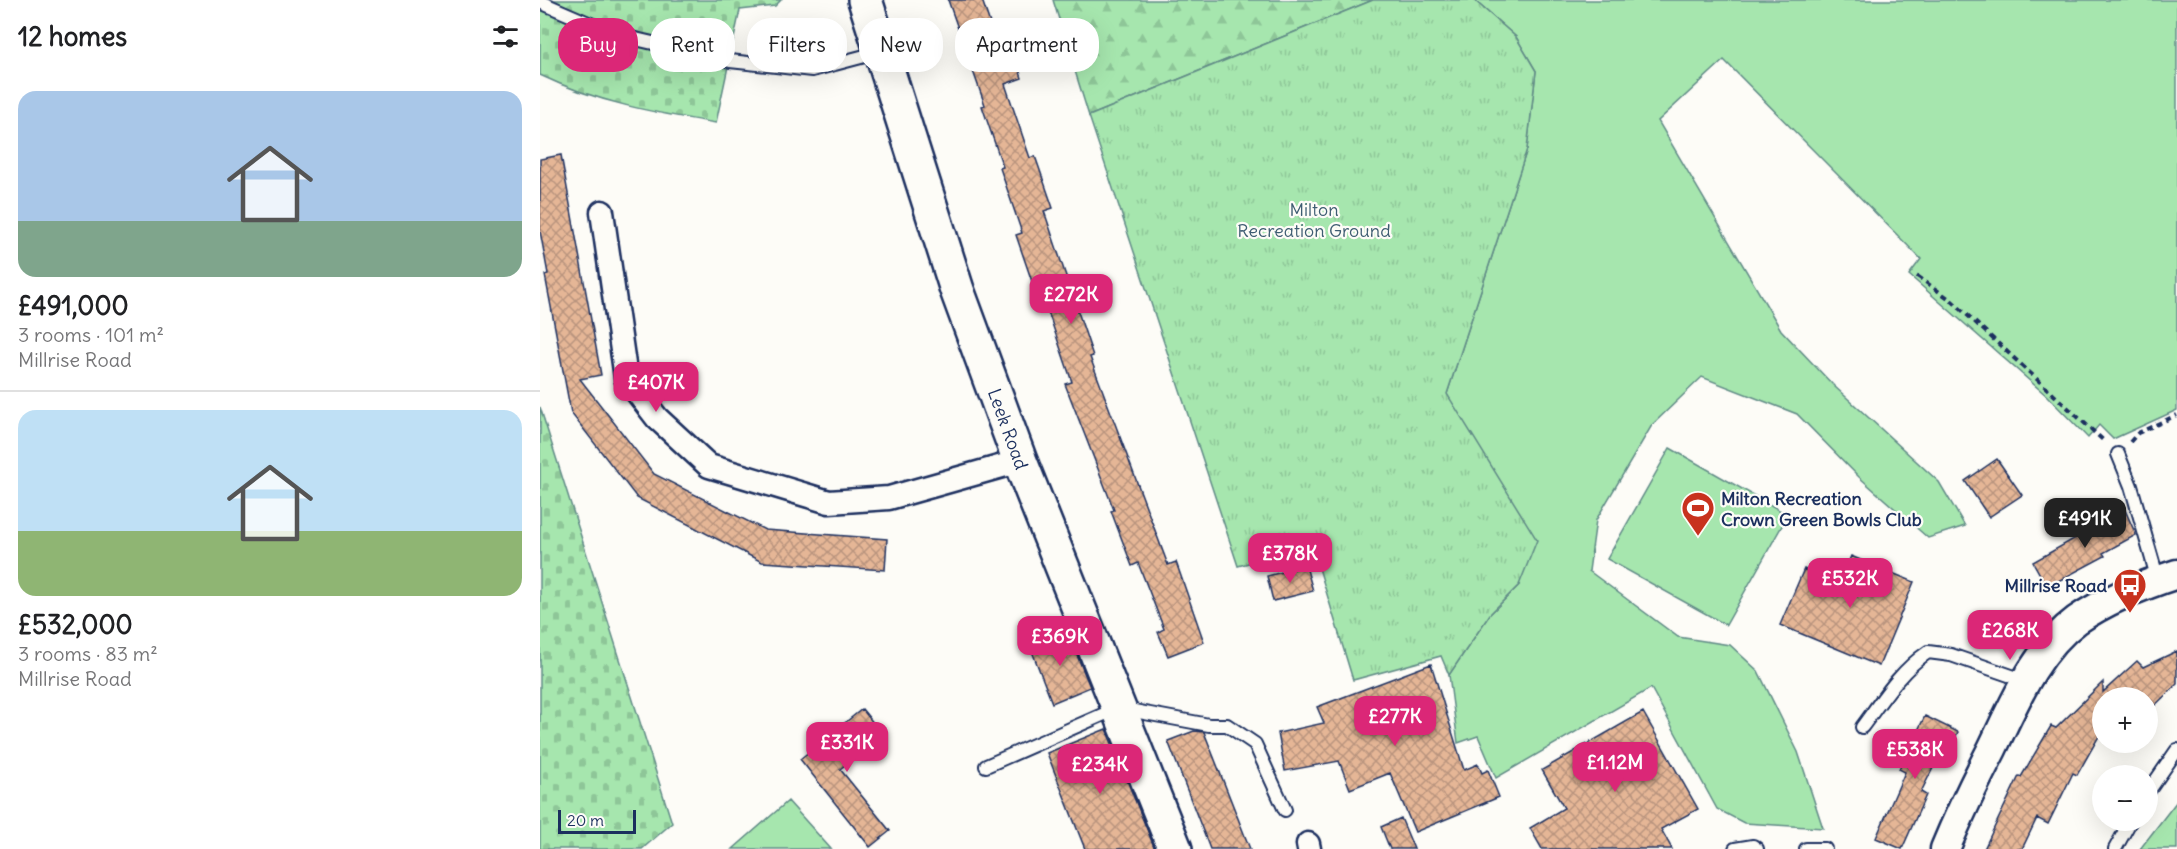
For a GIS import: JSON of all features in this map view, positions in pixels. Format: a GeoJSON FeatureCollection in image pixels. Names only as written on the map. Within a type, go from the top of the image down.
{"type":"FeatureCollection","features":[{"type":"Feature","properties":{"kind":"main road","name":"Leek Road"},"geometry":{"type":"LineString","coordinates":[[865,0],[871,18]]}},
{"type":"Feature","properties":{"kind":"main road","name":"Leek Road"},"geometry":{"type":"LineString","coordinates":[[887,72],[957,290],[1020,461],[1175,849]]}},
{"type":"Feature","properties":{"kind":"street"},"geometry":{"type":"LineString","coordinates":[[602,212],[626,378],[657,418],[709,466],[829,502],[889,498],[1020,461]]}},
{"type":"Feature","properties":{"kind":"street"},"geometry":{"type":"LineString","coordinates":[[1945,849],[2026,681],[2049,649],[2076,621],[2117,598],[2168,577]]}},
{"type":"Feature","properties":{"kind":"lane"},"geometry":{"type":"LineString","coordinates":[[540,2],[614,34],[730,61],[812,70],[859,58]]}},
{"type":"Feature","properties":{"kind":"lane"},"geometry":{"type":"LineString","coordinates":[[2118,454],[2168,577]]}},
{"type":"Feature","properties":{"kind":"lane"},"geometry":{"type":"LineString","coordinates":[[1862,727],[1895,681],[1914,661],[1928,652],[1951,655],[2026,681]]}},
{"type":"Feature","properties":{"kind":"lane"},"geometry":{"type":"LineString","coordinates":[[986,765],[1118,708],[1209,725],[1227,725],[1256,744],[1285,810]]}},
{"type":"Feature","properties":{"kind":"lane"},"geometry":{"type":"LineString","coordinates":[[2158,778],[2177,750]]}},
{"type":"Feature","properties":{"kind":"lane"},"geometry":{"type":"LineString","coordinates":[[2115,849],[2126,831]]}},
{"type":"Feature","properties":{"kind":"lane"},"geometry":{"type":"LineString","coordinates":[[1735,849],[1753,846],[1757,849]]}},
{"type":"Feature","properties":{"kind":"lane"},"geometry":{"type":"LineString","coordinates":[[1806,849],[1825,849]]}},
{"type":"Feature","properties":{"kind":"path"},"geometry":{"type":"LineString","coordinates":[[1917,276],[1951,300],[2118,454],[2138,433],[2177,416]]}},
{"type":"Feature","properties":{"kind":"green space"},"geometry":{"type":"Polygon","coordinates":[[[540,0],[781,0],[775,6],[740,10],[735,34],[735,18],[650,18],[650,72],[727,72],[716,123],[648,111],[604,99],[540,75],[540,0]]]}},
{"type":"Feature","properties":{"kind":"green space"},"geometry":{"type":"Polygon","coordinates":[[[1053,0],[1373,0],[1089,116],[1075,72],[1099,72],[1099,18],[1059,18],[1053,0]]]}},
{"type":"Feature","properties":{"kind":"green space","name":"Milton Recreation Ground"},"geometry":{"type":"Polygon","coordinates":[[[1373,0],[1474,0],[1516,37],[1536,71],[1527,149],[1447,394],[1537,540],[1519,585],[1490,614],[1449,675],[1441,656],[1353,680],[1312,545],[1238,566],[1089,116],[1373,0]]]}},
{"type":"Feature","properties":{"kind":"green space"},"geometry":{"type":"Polygon","coordinates":[[[1474,0],[2177,0],[2177,410],[2113,439],[2099,425],[2088,438],[2047,396],[1909,275],[1921,259],[1724,60],[1658,121],[1781,330],[1834,386],[1939,482],[1965,526],[1928,538],[1859,477],[1797,414],[1702,377],[1652,425],[1596,520],[1589,571],[1678,637],[1730,645],[1758,671],[1798,752],[1823,828],[1744,823],[1717,809],[1651,688],[1496,778],[1478,736],[1458,743],[1449,675],[1490,614],[1519,585],[1447,394],[1527,149],[1536,71],[1516,37],[1474,0]]]}},
{"type":"Feature","properties":{"kind":"green space"},"geometry":{"type":"Polygon","coordinates":[[[540,407],[672,823],[642,849],[540,849],[540,407]]]}},
{"type":"Feature","properties":{"kind":"green space","name":"Milton Recreation Crown Green Bowls Club"},"geometry":{"type":"Polygon","coordinates":[[[1670,448],[1788,515],[1726,625],[1607,559],[1670,448]]]}},
{"type":"Feature","properties":{"kind":"green space"},"geometry":{"type":"Polygon","coordinates":[[[788,801],[831,849],[733,849],[788,801]]]}},
{"type":"Feature","properties":{"kind":"green space"},"geometry":{"type":"Polygon","coordinates":[[[2177,801],[2177,849],[2140,849],[2154,831],[2158,831],[2158,826],[2177,801]]]}},
{"type":"Feature","properties":{"kind":"building"},"geometry":{"type":"Polygon","coordinates":[[[948,0],[982,0],[988,18],[955,18],[955,20],[948,0]]]}},
{"type":"Feature","properties":{"kind":"building"},"geometry":{"type":"Polygon","coordinates":[[[973,72],[1020,72],[1022,78],[1005,84],[1030,158],[1035,156],[1053,208],[1044,211],[1093,356],[1090,357],[1168,565],[1176,562],[1204,642],[1168,656],[1158,632],[1164,629],[1138,563],[1132,566],[1111,511],[1114,510],[1065,384],[1072,382],[1043,297],[1038,299],[1016,235],[1022,233],[982,106],[985,105],[973,72]]]}},
{"type":"Feature","properties":{"kind":"building"},"geometry":{"type":"Polygon","coordinates":[[[561,155],[601,375],[580,379],[654,474],[765,530],[887,539],[885,570],[762,562],[637,498],[571,413],[545,275],[548,274],[540,231],[540,159],[561,155]]]}},
{"type":"Feature","properties":{"kind":"building"},"geometry":{"type":"Polygon","coordinates":[[[1997,459],[2022,495],[1989,517],[1965,481],[1997,459]]]}},
{"type":"Feature","properties":{"kind":"building"},"geometry":{"type":"Polygon","coordinates":[[[2125,510],[2136,535],[2103,553],[2105,556],[2047,587],[2033,562],[2125,510]]]}},
{"type":"Feature","properties":{"kind":"building"},"geometry":{"type":"Polygon","coordinates":[[[1851,556],[1914,582],[1879,666],[1780,625],[1804,569],[1839,583],[1851,556]]]}},
{"type":"Feature","properties":{"kind":"building"},"geometry":{"type":"Polygon","coordinates":[[[1306,566],[1313,591],[1273,601],[1267,576],[1306,566]]]}},
{"type":"Feature","properties":{"kind":"building"},"geometry":{"type":"Polygon","coordinates":[[[1067,631],[1090,687],[1052,703],[1030,646],[1067,631]]]}},
{"type":"Feature","properties":{"kind":"building"},"geometry":{"type":"Polygon","coordinates":[[[2177,651],[2177,684],[2158,702],[2158,687],[2108,687],[2137,661],[2143,667],[2177,651]]]}},
{"type":"Feature","properties":{"kind":"building"},"geometry":{"type":"Polygon","coordinates":[[[1431,664],[1464,770],[1478,764],[1482,773],[1488,770],[1499,797],[1415,832],[1390,773],[1350,789],[1339,761],[1285,771],[1278,733],[1324,723],[1317,707],[1431,664]]]}},
{"type":"Feature","properties":{"kind":"building"},"geometry":{"type":"Polygon","coordinates":[[[2092,693],[2092,748],[2077,775],[2073,773],[2048,824],[2037,818],[2022,849],[1984,849],[2019,776],[2021,777],[2051,726],[2056,728],[2092,693]]]}},
{"type":"Feature","properties":{"kind":"building"},"geometry":{"type":"Polygon","coordinates":[[[862,709],[883,735],[840,769],[890,831],[870,847],[800,759],[862,709]]]}},
{"type":"Feature","properties":{"kind":"building"},"geometry":{"type":"Polygon","coordinates":[[[1643,712],[1698,809],[1661,829],[1672,849],[1542,849],[1530,828],[1564,808],[1542,770],[1643,712]]]}},
{"type":"Feature","properties":{"kind":"building"},"geometry":{"type":"Polygon","coordinates":[[[1925,716],[1958,732],[1948,752],[1942,750],[1921,792],[1926,795],[1902,849],[1876,838],[1905,772],[1899,769],[1925,716]]]}},
{"type":"Feature","properties":{"kind":"building"},"geometry":{"type":"Polygon","coordinates":[[[1106,729],[1155,849],[1085,849],[1047,753],[1106,729]]]}},
{"type":"Feature","properties":{"kind":"building"},"geometry":{"type":"Polygon","coordinates":[[[1194,731],[1204,732],[1250,849],[1210,849],[1168,741],[1194,731]]]}},
{"type":"Feature","properties":{"kind":"building"},"geometry":{"type":"Polygon","coordinates":[[[1401,818],[1414,849],[1390,849],[1381,827],[1401,818]]]}},
{"type":"Feature","properties":{"kind":"place","name":"Milton Recreation Crown Green Bowls Club"},"geometry":{"type":"Point","coordinates":[1698,537]}},
{"type":"Feature","properties":{"kind":"place","name":"Millrise Road"},"geometry":{"type":"Point","coordinates":[2130,614]}}]}
